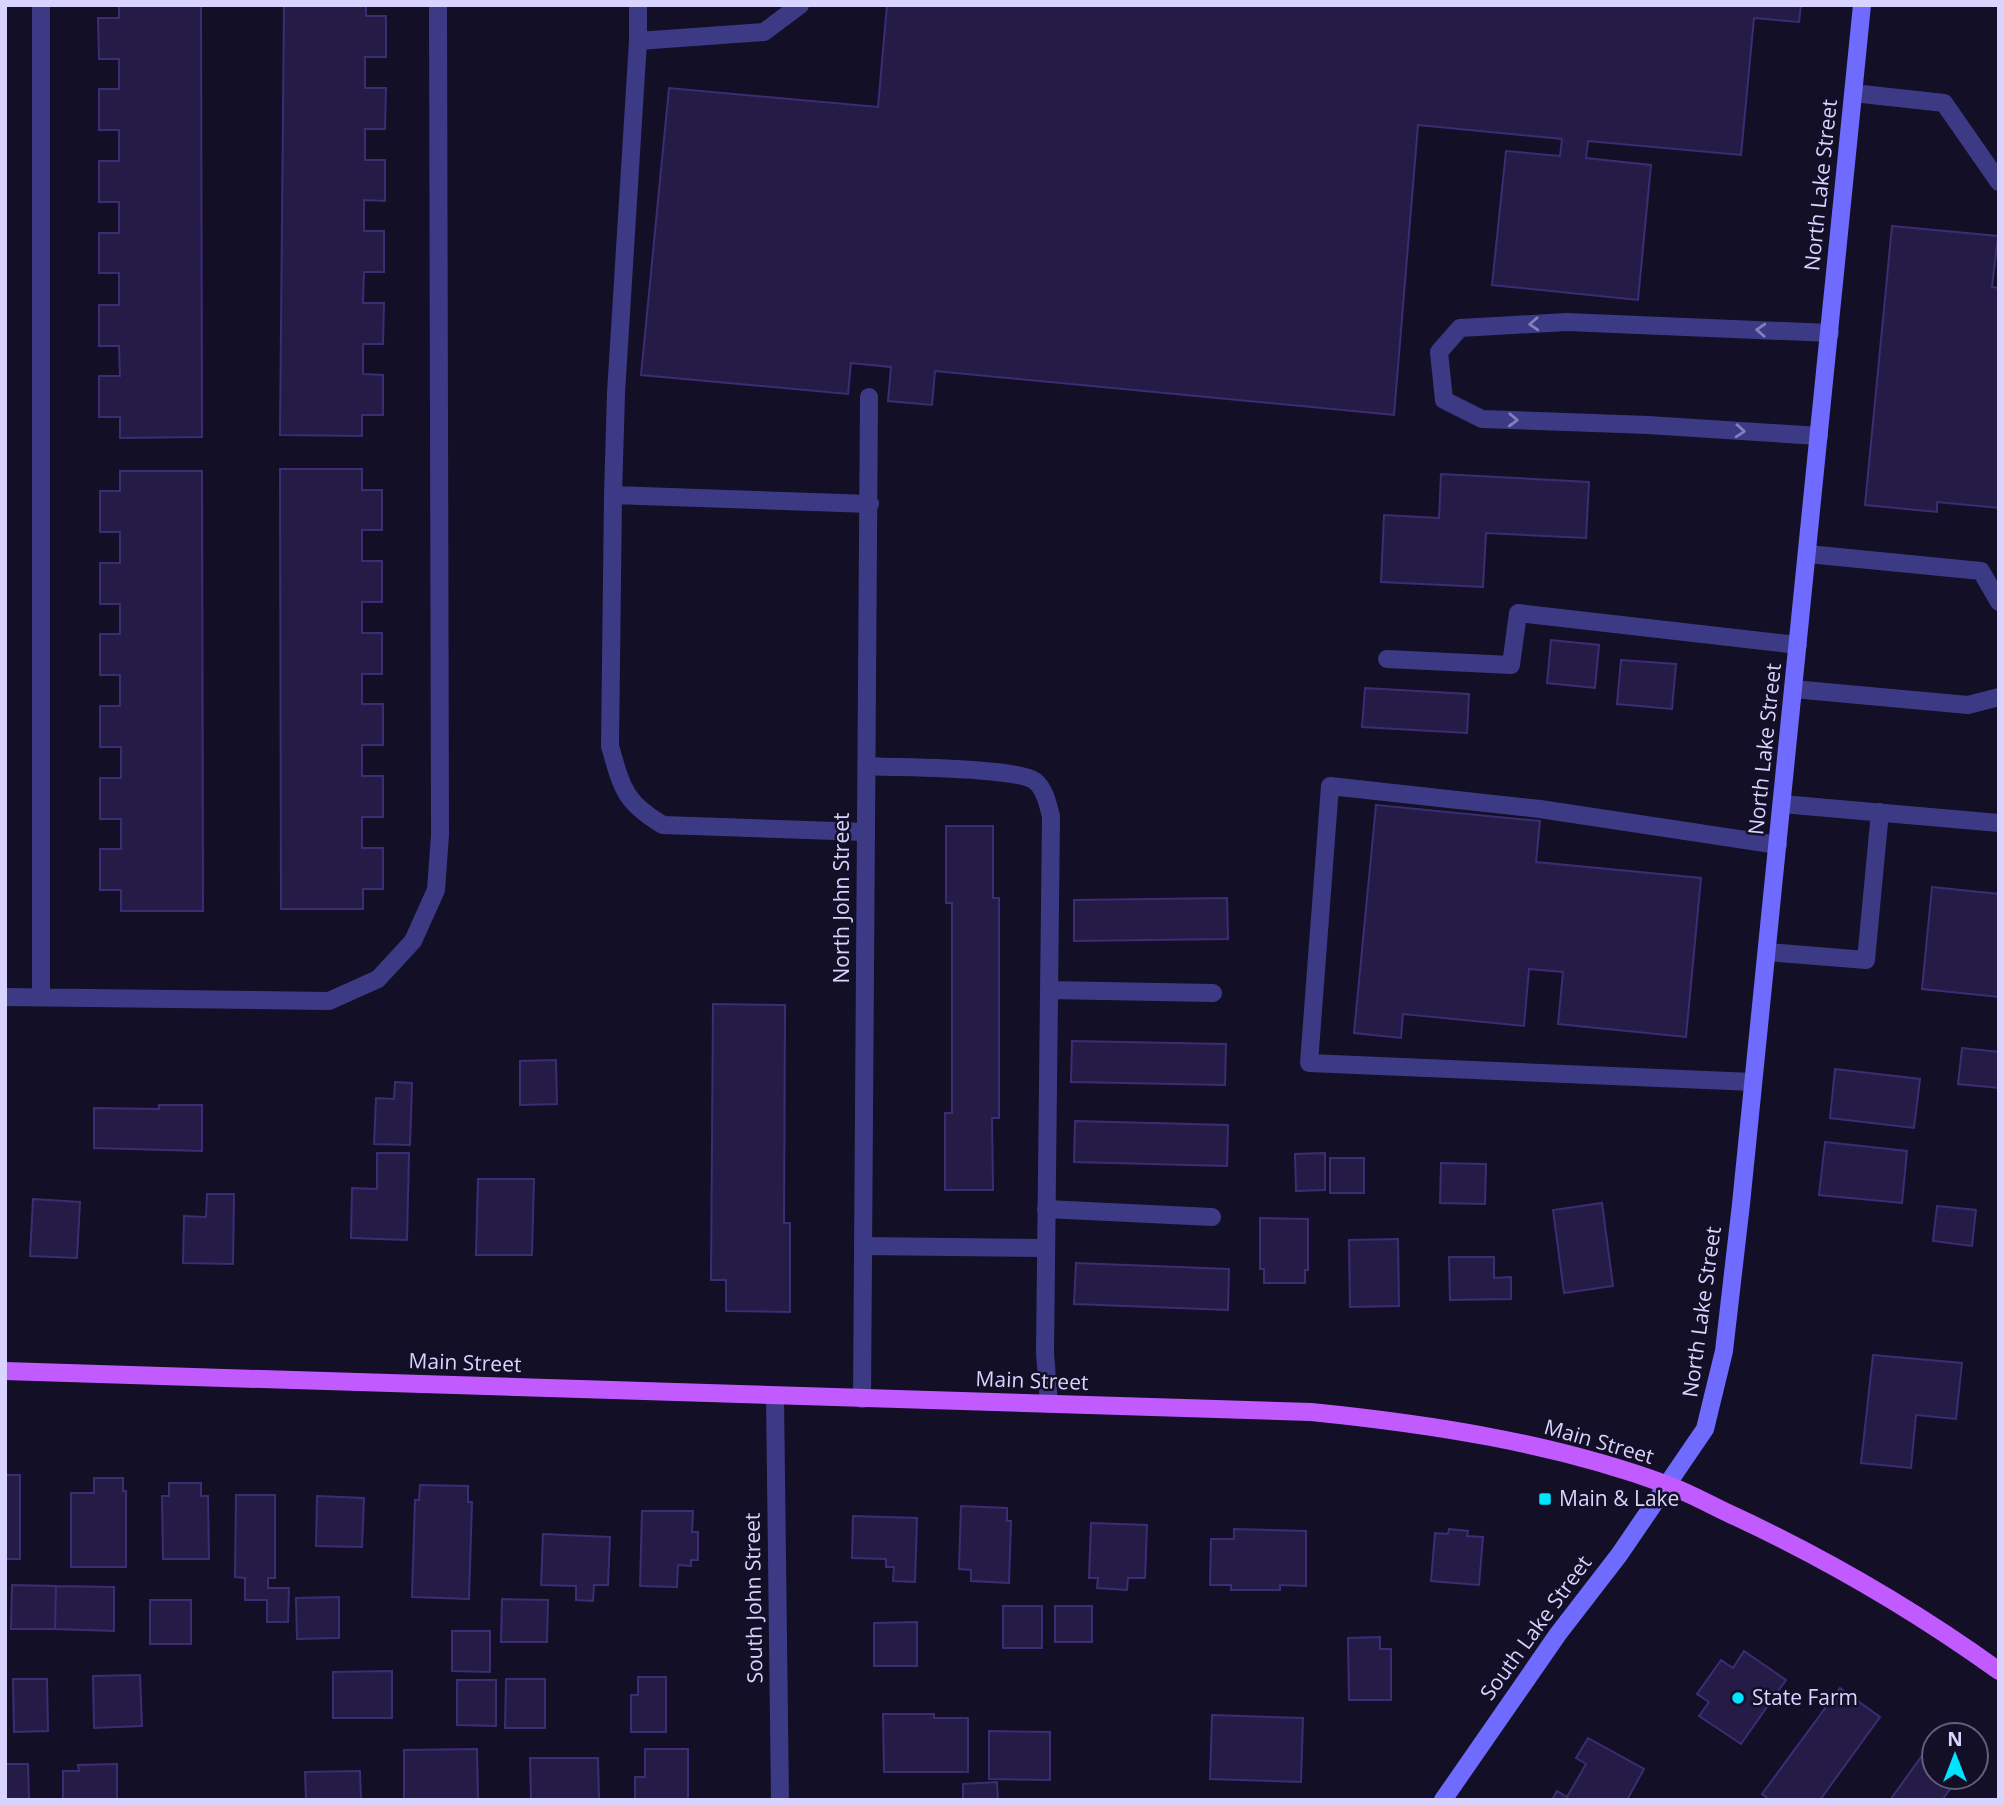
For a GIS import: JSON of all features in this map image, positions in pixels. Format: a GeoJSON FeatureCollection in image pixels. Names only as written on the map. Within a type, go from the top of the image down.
{"type":"FeatureCollection","features":[{"type":"Feature","properties":{"kind":"main road","name":"North Lake Street"},"geometry":{"type":"LineString","coordinates":[[1668,1485],[1705,1429],[1724,1351],[1808,554],[1862,5]]}},
{"type":"Feature","properties":{"kind":"main road","name":"Main Street"},"geometry":{"type":"LineString","coordinates":[[5,1371],[1311,1412],[1389,1420],[1537,1447],[1668,1485],[1808,1550],[1877,1590],[1999,1671]]}},
{"type":"Feature","properties":{"kind":"main road","name":"South Lake Street"},"geometry":{"type":"LineString","coordinates":[[1443,1800],[1558,1634],[1668,1485]]}},
{"type":"Feature","properties":{"kind":"street"},"geometry":{"type":"LineString","coordinates":[[41,5],[41,996]]}},
{"type":"Feature","properties":{"kind":"street"},"geometry":{"type":"LineString","coordinates":[[5,997],[329,1002],[378,979],[413,941],[436,890],[440,835],[438,5]]}},
{"type":"Feature","properties":{"kind":"street"},"geometry":{"type":"LineString","coordinates":[[638,5],[616,393],[610,746],[621,786],[637,810],[663,825],[865,832]]}},
{"type":"Feature","properties":{"kind":"street"},"geometry":{"type":"LineString","coordinates":[[638,41],[764,32],[800,5]]}},
{"type":"Feature","properties":{"kind":"street"},"geometry":{"type":"LineString","coordinates":[[1853,93],[1944,103],[1999,182]]}},
{"type":"Feature","properties":{"kind":"street"},"geometry":{"type":"LineString","coordinates":[[1819,436],[1648,425],[1482,419],[1444,400],[1439,352],[1460,328],[1567,322],[1830,333]]}},
{"type":"Feature","properties":{"kind":"street","name":"North John Street"},"geometry":{"type":"LineString","coordinates":[[862,1399],[869,397]]}},
{"type":"Feature","properties":{"kind":"street"},"geometry":{"type":"LineString","coordinates":[[613,495],[870,504]]}},
{"type":"Feature","properties":{"kind":"street"},"geometry":{"type":"LineString","coordinates":[[1808,554],[1981,571],[1999,602]]}},
{"type":"Feature","properties":{"kind":"street"},"geometry":{"type":"LineString","coordinates":[[1387,659],[1511,665],[1518,613],[1798,645]]}},
{"type":"Feature","properties":{"kind":"street"},"geometry":{"type":"LineString","coordinates":[[1793,689],[1968,705],[1999,696]]}},
{"type":"Feature","properties":{"kind":"street"},"geometry":{"type":"LineString","coordinates":[[867,766],[1008,774],[1035,781],[1046,797],[1051,816],[1045,1248],[1045,1353],[1049,1404]]}},
{"type":"Feature","properties":{"kind":"street"},"geometry":{"type":"LineString","coordinates":[[1753,1082],[1309,1063],[1330,786],[1540,809],[1778,845]]}},
{"type":"Feature","properties":{"kind":"street"},"geometry":{"type":"LineString","coordinates":[[1782,804],[1999,823]]}},
{"type":"Feature","properties":{"kind":"street"},"geometry":{"type":"LineString","coordinates":[[1766,952],[1866,960],[1880,813]]}},
{"type":"Feature","properties":{"kind":"street"},"geometry":{"type":"LineString","coordinates":[[1049,990],[1213,993]]}},
{"type":"Feature","properties":{"kind":"street"},"geometry":{"type":"LineString","coordinates":[[1046,1209],[1212,1217]]}},
{"type":"Feature","properties":{"kind":"street"},"geometry":{"type":"LineString","coordinates":[[863,1247],[1045,1248]]}},
{"type":"Feature","properties":{"kind":"street","name":"South John Street"},"geometry":{"type":"LineString","coordinates":[[775,1396],[780,1800]]}},
{"type":"Feature","properties":{"kind":"building"},"geometry":{"type":"Polygon","coordinates":[[[119,5],[201,5],[202,437],[120,438],[120,417],[99,417],[99,376],[120,376],[119,346],[99,346],[99,305],[119,305],[119,273],[99,273],[99,233],[119,233],[119,202],[99,202],[99,161],[119,161],[119,130],[99,130],[99,89],[119,89],[119,59],[99,59],[98,18],[119,18],[119,5]]]}},
{"type":"Feature","properties":{"kind":"building"},"geometry":{"type":"Polygon","coordinates":[[[284,5],[366,5],[366,16],[386,16],[386,57],[365,57],[365,88],[386,88],[385,129],[365,129],[365,160],[385,160],[385,201],[364,200],[364,231],[384,231],[384,272],[364,272],[363,303],[384,303],[383,344],[363,344],[363,374],[383,375],[383,415],[362,415],[362,436],[280,435],[284,5]]]}},
{"type":"Feature","properties":{"kind":"building"},"geometry":{"type":"Polygon","coordinates":[[[887,5],[1801,5],[1799,22],[1754,18],[1741,155],[1588,141],[1586,158],[1651,165],[1638,300],[1492,285],[1506,151],[1560,156],[1562,139],[1418,125],[1394,415],[935,371],[932,405],[888,401],[891,367],[851,363],[848,394],[641,375],[669,88],[878,107],[887,5]]]}},
{"type":"Feature","properties":{"kind":"building"},"geometry":{"type":"Polygon","coordinates":[[[1892,226],[1998,236],[1992,287],[1999,288],[1999,508],[1937,502],[1937,512],[1865,505],[1892,226]]]}},
{"type":"Feature","properties":{"kind":"building"},"geometry":{"type":"Polygon","coordinates":[[[280,469],[362,469],[362,490],[382,490],[382,530],[362,530],[362,561],[382,561],[382,602],[362,602],[362,633],[382,633],[382,674],[362,674],[362,704],[383,704],[383,745],[362,745],[362,776],[383,776],[383,817],[362,817],[362,848],[383,848],[383,889],[363,889],[363,909],[281,909],[280,469]]]}},
{"type":"Feature","properties":{"kind":"building"},"geometry":{"type":"Polygon","coordinates":[[[120,471],[202,471],[203,911],[121,911],[121,890],[100,890],[100,849],[121,849],[121,819],[100,819],[100,778],[121,778],[121,747],[100,747],[100,706],[120,706],[120,675],[100,675],[100,634],[120,634],[120,604],[100,604],[100,563],[120,563],[120,532],[100,532],[100,491],[120,491],[120,471]]]}},
{"type":"Feature","properties":{"kind":"building"},"geometry":{"type":"Polygon","coordinates":[[[1441,474],[1589,482],[1586,538],[1486,533],[1483,587],[1381,582],[1384,515],[1439,518],[1441,474]]]}},
{"type":"Feature","properties":{"kind":"building"},"geometry":{"type":"Polygon","coordinates":[[[1551,640],[1599,645],[1595,688],[1547,683],[1551,640]]]}},
{"type":"Feature","properties":{"kind":"building"},"geometry":{"type":"Polygon","coordinates":[[[1621,660],[1676,664],[1672,709],[1617,704],[1621,660]]]}},
{"type":"Feature","properties":{"kind":"building"},"geometry":{"type":"Polygon","coordinates":[[[1365,688],[1469,694],[1467,733],[1362,727],[1365,688]]]}},
{"type":"Feature","properties":{"kind":"building"},"geometry":{"type":"Polygon","coordinates":[[[1376,805],[1540,821],[1536,862],[1701,878],[1686,1037],[1558,1024],[1563,972],[1529,969],[1524,1026],[1403,1014],[1401,1038],[1354,1033],[1376,805]]]}},
{"type":"Feature","properties":{"kind":"building"},"geometry":{"type":"Polygon","coordinates":[[[946,826],[993,826],[993,898],[999,898],[999,1118],[992,1118],[993,1190],[945,1190],[945,1113],[952,1113],[952,903],[946,903],[946,826]]]}},
{"type":"Feature","properties":{"kind":"building"},"geometry":{"type":"Polygon","coordinates":[[[1932,887],[1999,894],[1999,997],[1922,989],[1932,887]]]}},
{"type":"Feature","properties":{"kind":"building"},"geometry":{"type":"Polygon","coordinates":[[[1227,898],[1228,939],[1074,941],[1074,900],[1227,898]]]}},
{"type":"Feature","properties":{"kind":"building"},"geometry":{"type":"Polygon","coordinates":[[[713,1004],[785,1005],[784,1223],[790,1223],[790,1312],[726,1311],[726,1280],[711,1280],[713,1004]]]}},
{"type":"Feature","properties":{"kind":"building"},"geometry":{"type":"Polygon","coordinates":[[[1072,1041],[1226,1044],[1225,1085],[1071,1082],[1072,1041]]]}},
{"type":"Feature","properties":{"kind":"building"},"geometry":{"type":"Polygon","coordinates":[[[1962,1048],[1999,1052],[1999,1088],[1958,1084],[1962,1048]]]}},
{"type":"Feature","properties":{"kind":"building"},"geometry":{"type":"Polygon","coordinates":[[[556,1060],[557,1104],[520,1105],[520,1061],[556,1060]]]}},
{"type":"Feature","properties":{"kind":"building"},"geometry":{"type":"Polygon","coordinates":[[[1835,1069],[1920,1079],[1914,1128],[1830,1118],[1835,1069]]]}},
{"type":"Feature","properties":{"kind":"building"},"geometry":{"type":"Polygon","coordinates":[[[395,1082],[412,1083],[410,1145],[374,1144],[376,1098],[394,1099],[395,1082]]]}},
{"type":"Feature","properties":{"kind":"building"},"geometry":{"type":"Polygon","coordinates":[[[159,1105],[202,1105],[202,1151],[94,1148],[94,1108],[159,1109],[159,1105]]]}},
{"type":"Feature","properties":{"kind":"building"},"geometry":{"type":"Polygon","coordinates":[[[1075,1121],[1228,1125],[1227,1166],[1074,1162],[1075,1121]]]}},
{"type":"Feature","properties":{"kind":"building"},"geometry":{"type":"Polygon","coordinates":[[[1825,1142],[1907,1151],[1902,1203],[1819,1195],[1825,1142]]]}},
{"type":"Feature","properties":{"kind":"building"},"geometry":{"type":"Polygon","coordinates":[[[377,1153],[409,1153],[407,1240],[351,1238],[352,1188],[377,1189],[377,1153]]]}},
{"type":"Feature","properties":{"kind":"building"},"geometry":{"type":"Polygon","coordinates":[[[1325,1153],[1325,1190],[1296,1191],[1295,1154],[1325,1153]]]}},
{"type":"Feature","properties":{"kind":"building"},"geometry":{"type":"Polygon","coordinates":[[[1330,1158],[1364,1158],[1364,1193],[1330,1193],[1330,1158]]]}},
{"type":"Feature","properties":{"kind":"building"},"geometry":{"type":"Polygon","coordinates":[[[1441,1163],[1486,1164],[1485,1204],[1440,1203],[1441,1163]]]}},
{"type":"Feature","properties":{"kind":"building"},"geometry":{"type":"Polygon","coordinates":[[[478,1179],[534,1179],[532,1255],[476,1255],[478,1179]]]}},
{"type":"Feature","properties":{"kind":"building"},"geometry":{"type":"Polygon","coordinates":[[[207,1194],[234,1194],[233,1264],[183,1263],[184,1216],[206,1217],[207,1194]]]}},
{"type":"Feature","properties":{"kind":"building"},"geometry":{"type":"Polygon","coordinates":[[[33,1199],[80,1202],[77,1258],[30,1256],[33,1199]]]}},
{"type":"Feature","properties":{"kind":"building"},"geometry":{"type":"Polygon","coordinates":[[[1602,1203],[1613,1286],[1564,1293],[1553,1210],[1602,1203]]]}},
{"type":"Feature","properties":{"kind":"building"},"geometry":{"type":"Polygon","coordinates":[[[1937,1206],[1976,1210],[1972,1246],[1933,1241],[1937,1206]]]}},
{"type":"Feature","properties":{"kind":"building"},"geometry":{"type":"Polygon","coordinates":[[[1260,1218],[1308,1219],[1308,1270],[1305,1270],[1305,1283],[1264,1283],[1264,1269],[1260,1269],[1260,1218]]]}},
{"type":"Feature","properties":{"kind":"building"},"geometry":{"type":"Polygon","coordinates":[[[1398,1239],[1399,1306],[1350,1307],[1349,1240],[1398,1239]]]}},
{"type":"Feature","properties":{"kind":"building"},"geometry":{"type":"Polygon","coordinates":[[[1449,1257],[1494,1257],[1494,1278],[1511,1277],[1511,1299],[1450,1300],[1449,1257]]]}},
{"type":"Feature","properties":{"kind":"building"},"geometry":{"type":"Polygon","coordinates":[[[1076,1263],[1229,1269],[1228,1310],[1074,1304],[1076,1263]]]}},
{"type":"Feature","properties":{"kind":"building"},"geometry":{"type":"Polygon","coordinates":[[[1873,1355],[1962,1363],[1956,1419],[1916,1415],[1911,1468],[1861,1463],[1873,1355]]]}},
{"type":"Feature","properties":{"kind":"building"},"geometry":{"type":"Polygon","coordinates":[[[5,1475],[20,1475],[20,1559],[5,1559],[5,1475]]]}},
{"type":"Feature","properties":{"kind":"building"},"geometry":{"type":"Polygon","coordinates":[[[94,1478],[123,1478],[123,1491],[126,1491],[126,1567],[71,1567],[71,1493],[94,1493],[94,1478]]]}},
{"type":"Feature","properties":{"kind":"building"},"geometry":{"type":"Polygon","coordinates":[[[169,1483],[201,1483],[201,1496],[208,1496],[209,1559],[163,1559],[162,1496],[169,1496],[169,1483]]]}},
{"type":"Feature","properties":{"kind":"building"},"geometry":{"type":"Polygon","coordinates":[[[420,1485],[468,1486],[468,1502],[472,1502],[469,1599],[412,1597],[415,1500],[419,1500],[420,1485]]]}},
{"type":"Feature","properties":{"kind":"building"},"geometry":{"type":"Polygon","coordinates":[[[236,1495],[275,1495],[275,1578],[268,1578],[268,1588],[289,1588],[288,1622],[267,1622],[267,1600],[245,1600],[245,1578],[235,1577],[236,1495]]]}},
{"type":"Feature","properties":{"kind":"building"},"geometry":{"type":"Polygon","coordinates":[[[317,1496],[364,1498],[362,1547],[316,1546],[317,1496]]]}},
{"type":"Feature","properties":{"kind":"building"},"geometry":{"type":"Polygon","coordinates":[[[961,1506],[1007,1508],[1007,1521],[1011,1521],[1009,1583],[971,1581],[971,1570],[959,1569],[961,1506]]]}},
{"type":"Feature","properties":{"kind":"building"},"geometry":{"type":"Polygon","coordinates":[[[642,1511],[693,1511],[692,1532],[698,1532],[698,1560],[691,1560],[691,1566],[678,1565],[677,1587],[640,1586],[642,1511]]]}},
{"type":"Feature","properties":{"kind":"building"},"geometry":{"type":"Polygon","coordinates":[[[853,1516],[917,1518],[915,1582],[893,1581],[894,1567],[886,1567],[886,1559],[852,1558],[853,1516]]]}},
{"type":"Feature","properties":{"kind":"building"},"geometry":{"type":"Polygon","coordinates":[[[1091,1523],[1147,1525],[1145,1578],[1128,1578],[1127,1590],[1097,1588],[1098,1578],[1089,1578],[1091,1523]]]}},
{"type":"Feature","properties":{"kind":"building"},"geometry":{"type":"Polygon","coordinates":[[[1234,1529],[1306,1531],[1306,1586],[1280,1585],[1280,1590],[1231,1590],[1231,1585],[1210,1585],[1211,1539],[1234,1539],[1234,1529]]]}},
{"type":"Feature","properties":{"kind":"building"},"geometry":{"type":"Polygon","coordinates":[[[1449,1529],[1468,1531],[1467,1536],[1483,1537],[1479,1585],[1431,1581],[1435,1533],[1448,1534],[1449,1529]]]}},
{"type":"Feature","properties":{"kind":"building"},"geometry":{"type":"Polygon","coordinates":[[[543,1534],[610,1537],[608,1585],[594,1585],[593,1601],[576,1600],[576,1586],[541,1585],[543,1534]]]}},
{"type":"Feature","properties":{"kind":"building"},"geometry":{"type":"Polygon","coordinates":[[[12,1585],[56,1586],[55,1629],[11,1629],[12,1585]]]}},
{"type":"Feature","properties":{"kind":"building"},"geometry":{"type":"Polygon","coordinates":[[[56,1586],[114,1587],[114,1631],[55,1629],[56,1586]]]}},
{"type":"Feature","properties":{"kind":"building"},"geometry":{"type":"Polygon","coordinates":[[[339,1597],[339,1638],[297,1639],[296,1598],[339,1597]]]}},
{"type":"Feature","properties":{"kind":"building"},"geometry":{"type":"Polygon","coordinates":[[[502,1599],[548,1600],[547,1642],[501,1642],[502,1599]]]}},
{"type":"Feature","properties":{"kind":"building"},"geometry":{"type":"Polygon","coordinates":[[[150,1600],[191,1600],[191,1644],[150,1644],[150,1600]]]}},
{"type":"Feature","properties":{"kind":"building"},"geometry":{"type":"Polygon","coordinates":[[[1003,1606],[1042,1606],[1042,1648],[1003,1648],[1003,1606]]]}},
{"type":"Feature","properties":{"kind":"building"},"geometry":{"type":"Polygon","coordinates":[[[1055,1606],[1092,1606],[1092,1642],[1055,1642],[1055,1606]]]}},
{"type":"Feature","properties":{"kind":"building"},"geometry":{"type":"Polygon","coordinates":[[[917,1622],[917,1666],[874,1666],[874,1623],[917,1622]]]}},
{"type":"Feature","properties":{"kind":"building"},"geometry":{"type":"Polygon","coordinates":[[[452,1631],[490,1631],[490,1672],[452,1671],[452,1631]]]}},
{"type":"Feature","properties":{"kind":"building"},"geometry":{"type":"Polygon","coordinates":[[[1380,1637],[1380,1649],[1391,1649],[1391,1700],[1349,1700],[1348,1638],[1380,1637]]]}},
{"type":"Feature","properties":{"kind":"building","name":"State Farm"},"geometry":{"type":"Polygon","coordinates":[[[1744,1651],[1786,1680],[1741,1744],[1699,1716],[1709,1702],[1697,1694],[1721,1660],[1733,1668],[1744,1651]]]}},
{"type":"Feature","properties":{"kind":"building"},"geometry":{"type":"Polygon","coordinates":[[[392,1671],[392,1718],[333,1718],[333,1672],[392,1671]]]}},
{"type":"Feature","properties":{"kind":"building"},"geometry":{"type":"Polygon","coordinates":[[[140,1675],[142,1726],[94,1728],[93,1676],[140,1675]]]}},
{"type":"Feature","properties":{"kind":"building"},"geometry":{"type":"Polygon","coordinates":[[[638,1677],[666,1677],[666,1732],[631,1732],[631,1695],[638,1695],[638,1677]]]}},
{"type":"Feature","properties":{"kind":"building"},"geometry":{"type":"Polygon","coordinates":[[[13,1679],[47,1679],[48,1731],[14,1732],[13,1679]]]}},
{"type":"Feature","properties":{"kind":"building"},"geometry":{"type":"Polygon","coordinates":[[[506,1679],[545,1679],[545,1728],[505,1728],[506,1679]]]}},
{"type":"Feature","properties":{"kind":"building"},"geometry":{"type":"Polygon","coordinates":[[[457,1680],[496,1680],[496,1726],[457,1725],[457,1680]]]}},
{"type":"Feature","properties":{"kind":"building"},"geometry":{"type":"Polygon","coordinates":[[[1840,1688],[1880,1717],[1820,1800],[1770,1800],[1762,1794],[1840,1688]]]}},
{"type":"Feature","properties":{"kind":"building"},"geometry":{"type":"Polygon","coordinates":[[[883,1714],[934,1714],[934,1718],[968,1718],[968,1772],[884,1772],[883,1714]]]}},
{"type":"Feature","properties":{"kind":"building"},"geometry":{"type":"Polygon","coordinates":[[[1212,1715],[1303,1718],[1301,1782],[1210,1779],[1212,1715]]]}},
{"type":"Feature","properties":{"kind":"building"},"geometry":{"type":"Polygon","coordinates":[[[989,1731],[1050,1732],[1050,1780],[989,1779],[989,1731]]]}},
{"type":"Feature","properties":{"kind":"building"},"geometry":{"type":"Polygon","coordinates":[[[1588,1738],[1644,1769],[1627,1800],[1552,1800],[1557,1791],[1567,1797],[1586,1764],[1576,1758],[1588,1738]]]}},
{"type":"Feature","properties":{"kind":"building"},"geometry":{"type":"Polygon","coordinates":[[[477,1749],[478,1800],[404,1800],[404,1750],[477,1749]]]}},
{"type":"Feature","properties":{"kind":"building"},"geometry":{"type":"Polygon","coordinates":[[[645,1749],[688,1749],[688,1800],[635,1800],[635,1777],[645,1777],[645,1749]]]}},
{"type":"Feature","properties":{"kind":"building"},"geometry":{"type":"Polygon","coordinates":[[[530,1758],[598,1758],[599,1800],[531,1800],[530,1758]]]}},
{"type":"Feature","properties":{"kind":"building"},"geometry":{"type":"Polygon","coordinates":[[[1920,1758],[1920,1791],[1949,1791],[1942,1800],[1890,1800],[1920,1758]]]}},
{"type":"Feature","properties":{"kind":"building"},"geometry":{"type":"Polygon","coordinates":[[[5,1764],[28,1764],[29,1800],[5,1800],[5,1764]]]}},
{"type":"Feature","properties":{"kind":"building"},"geometry":{"type":"Polygon","coordinates":[[[117,1764],[117,1800],[63,1800],[63,1771],[79,1771],[78,1765],[117,1764]]]}},
{"type":"Feature","properties":{"kind":"building"},"geometry":{"type":"Polygon","coordinates":[[[360,1771],[361,1800],[306,1800],[305,1772],[360,1771]]]}},
{"type":"Feature","properties":{"kind":"building"},"geometry":{"type":"Polygon","coordinates":[[[997,1782],[998,1800],[963,1800],[963,1784],[997,1782]]]}},
{"type":"Feature","properties":{"kind":"place","name":"Main & Lake"},"geometry":{"type":"Point","coordinates":[1545,1499]}},
{"type":"Feature","properties":{"kind":"place","name":"State Farm"},"geometry":{"type":"Point","coordinates":[1738,1698]}}]}
